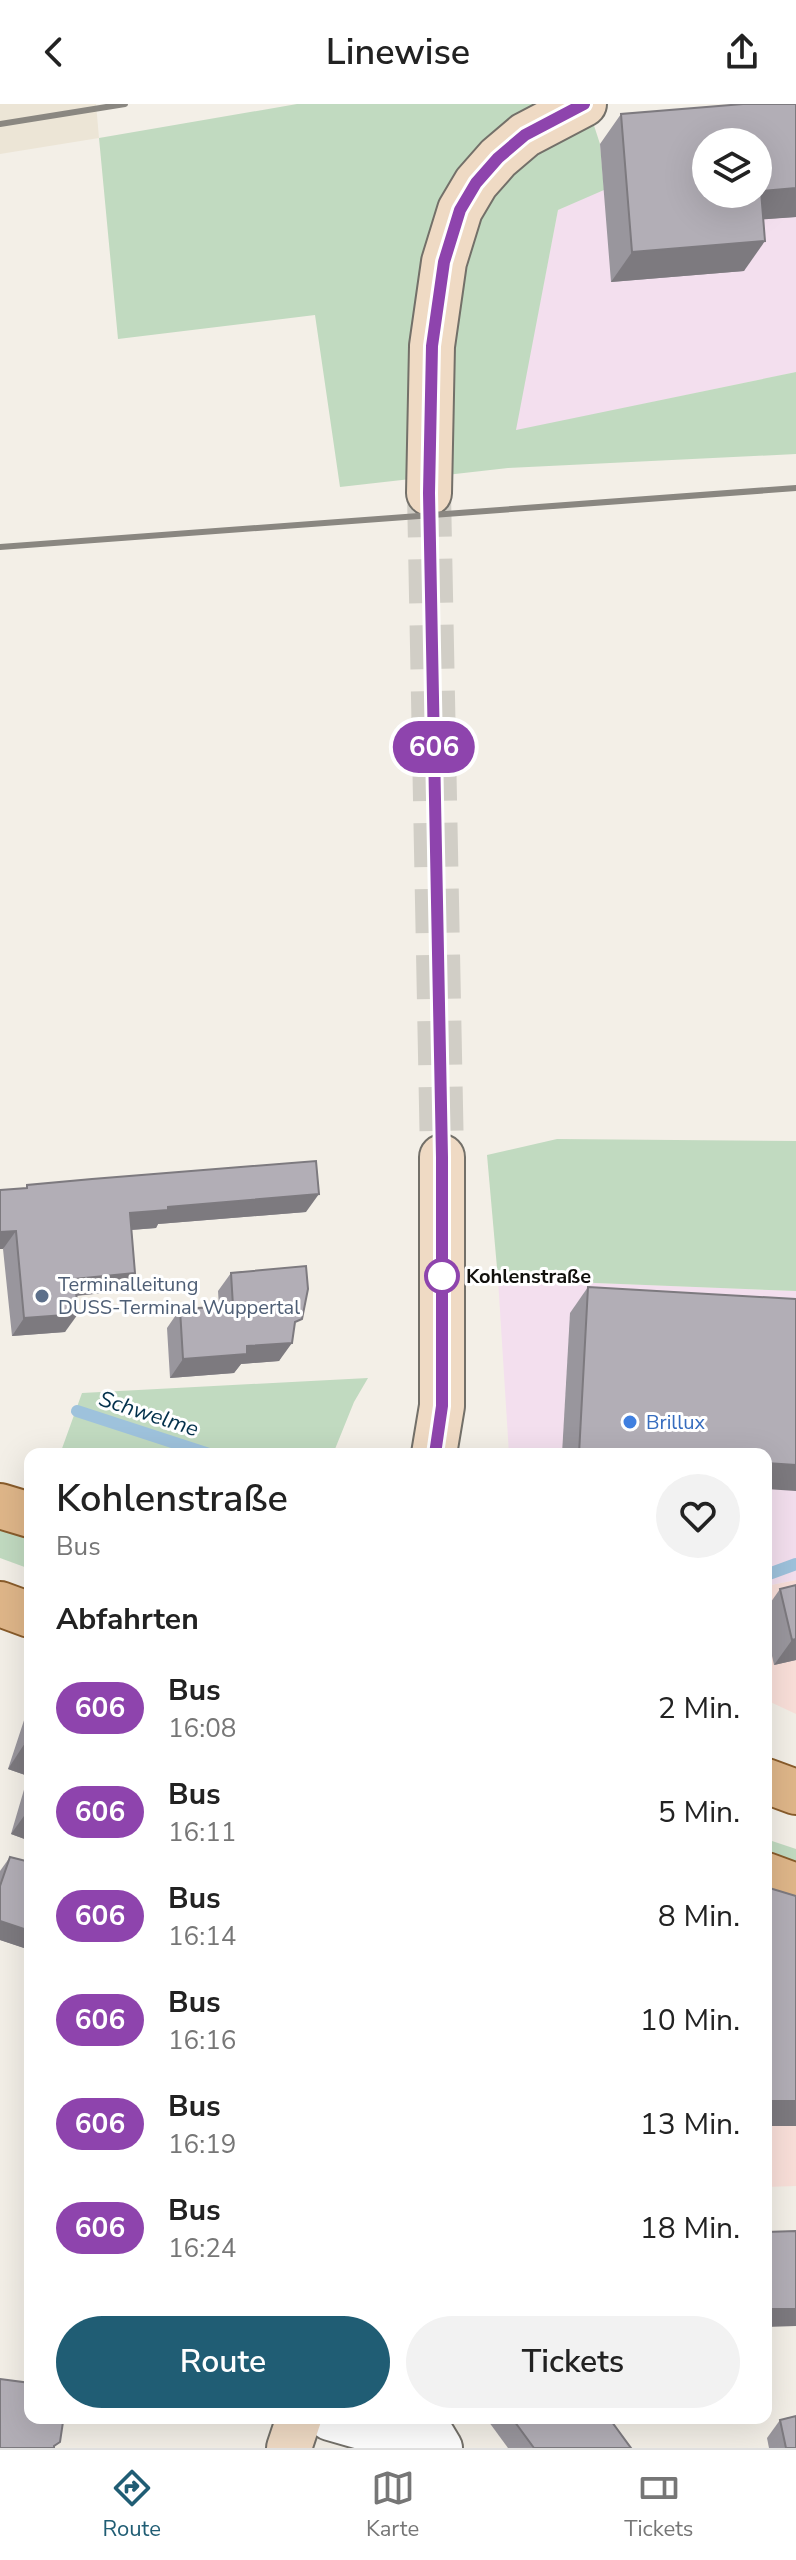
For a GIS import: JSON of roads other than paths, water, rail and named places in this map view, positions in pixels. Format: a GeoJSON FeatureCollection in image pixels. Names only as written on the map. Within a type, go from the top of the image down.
{"type":"FeatureCollection","features":[{"type":"Feature","properties":{"kind":"main road"},"geometry":{"type":"LineString","coordinates":[[0,1506],[24,1513]]}},
{"type":"Feature","properties":{"kind":"main road"},"geometry":{"type":"LineString","coordinates":[[0,1604],[24,1613]]}},
{"type":"Feature","properties":{"kind":"main road"},"geometry":{"type":"LineString","coordinates":[[772,1783],[796,1792]]}},
{"type":"Feature","properties":{"kind":"main road"},"geometry":{"type":"LineString","coordinates":[[772,1877],[796,1886]]}},
{"type":"Feature","properties":{"kind":"street"},"geometry":{"type":"LineString","coordinates":[[429,493],[432,346],[444,262],[460,210],[476,183],[525,135],[584,104]]}},
{"type":"Feature","properties":{"kind":"street"},"geometry":{"type":"LineString","coordinates":[[435,1448],[442,1406],[442,1157]]}},
{"type":"Feature","properties":{"kind":"street"},"geometry":{"type":"LineString","coordinates":[[408,1448],[442,1406]]}},
{"type":"Feature","properties":{"kind":"street"},"geometry":{"type":"LineString","coordinates":[[289,2448],[297,2424]]}},
{"type":"Feature","properties":{"kind":"street"},"geometry":{"type":"LineString","coordinates":[[351,2424],[406,2448]]}},
{"type":"Feature","properties":{"kind":"street"},"geometry":{"type":"LineString","coordinates":[[426,2424],[440,2448]]}},
{"type":"Feature","properties":{"kind":"waterway","name":"Schwelme"},"geometry":{"type":"LineString","coordinates":[[77,1411],[191,1448]]}},
{"type":"Feature","properties":{"kind":"waterway","name":"Schwelme"},"geometry":{"type":"LineString","coordinates":[[772,1573],[796,1564]]}},
{"type":"Feature","properties":{"kind":"tunnel"},"geometry":{"type":"LineString","coordinates":[[429,493],[442,1157]]}},
{"type":"Feature","properties":{"kind":"railway"},"geometry":{"type":"LineString","coordinates":[[0,124],[125,104]]}},
{"type":"Feature","properties":{"kind":"railway"},"geometry":{"type":"LineString","coordinates":[[0,547],[796,488]]}},
{"type":"Feature","properties":{"kind":"place","name":"Kohlenstraße"},"geometry":{"type":"Point","coordinates":[442,1276]}},
{"type":"Feature","properties":{"kind":"place","name":"Terminalleitung DUSS-Terminal Wuppertal"},"geometry":{"type":"Point","coordinates":[42,1296]}},
{"type":"Feature","properties":{"kind":"place","name":"Brillux"},"geometry":{"type":"Point","coordinates":[630,1422]}}]}
